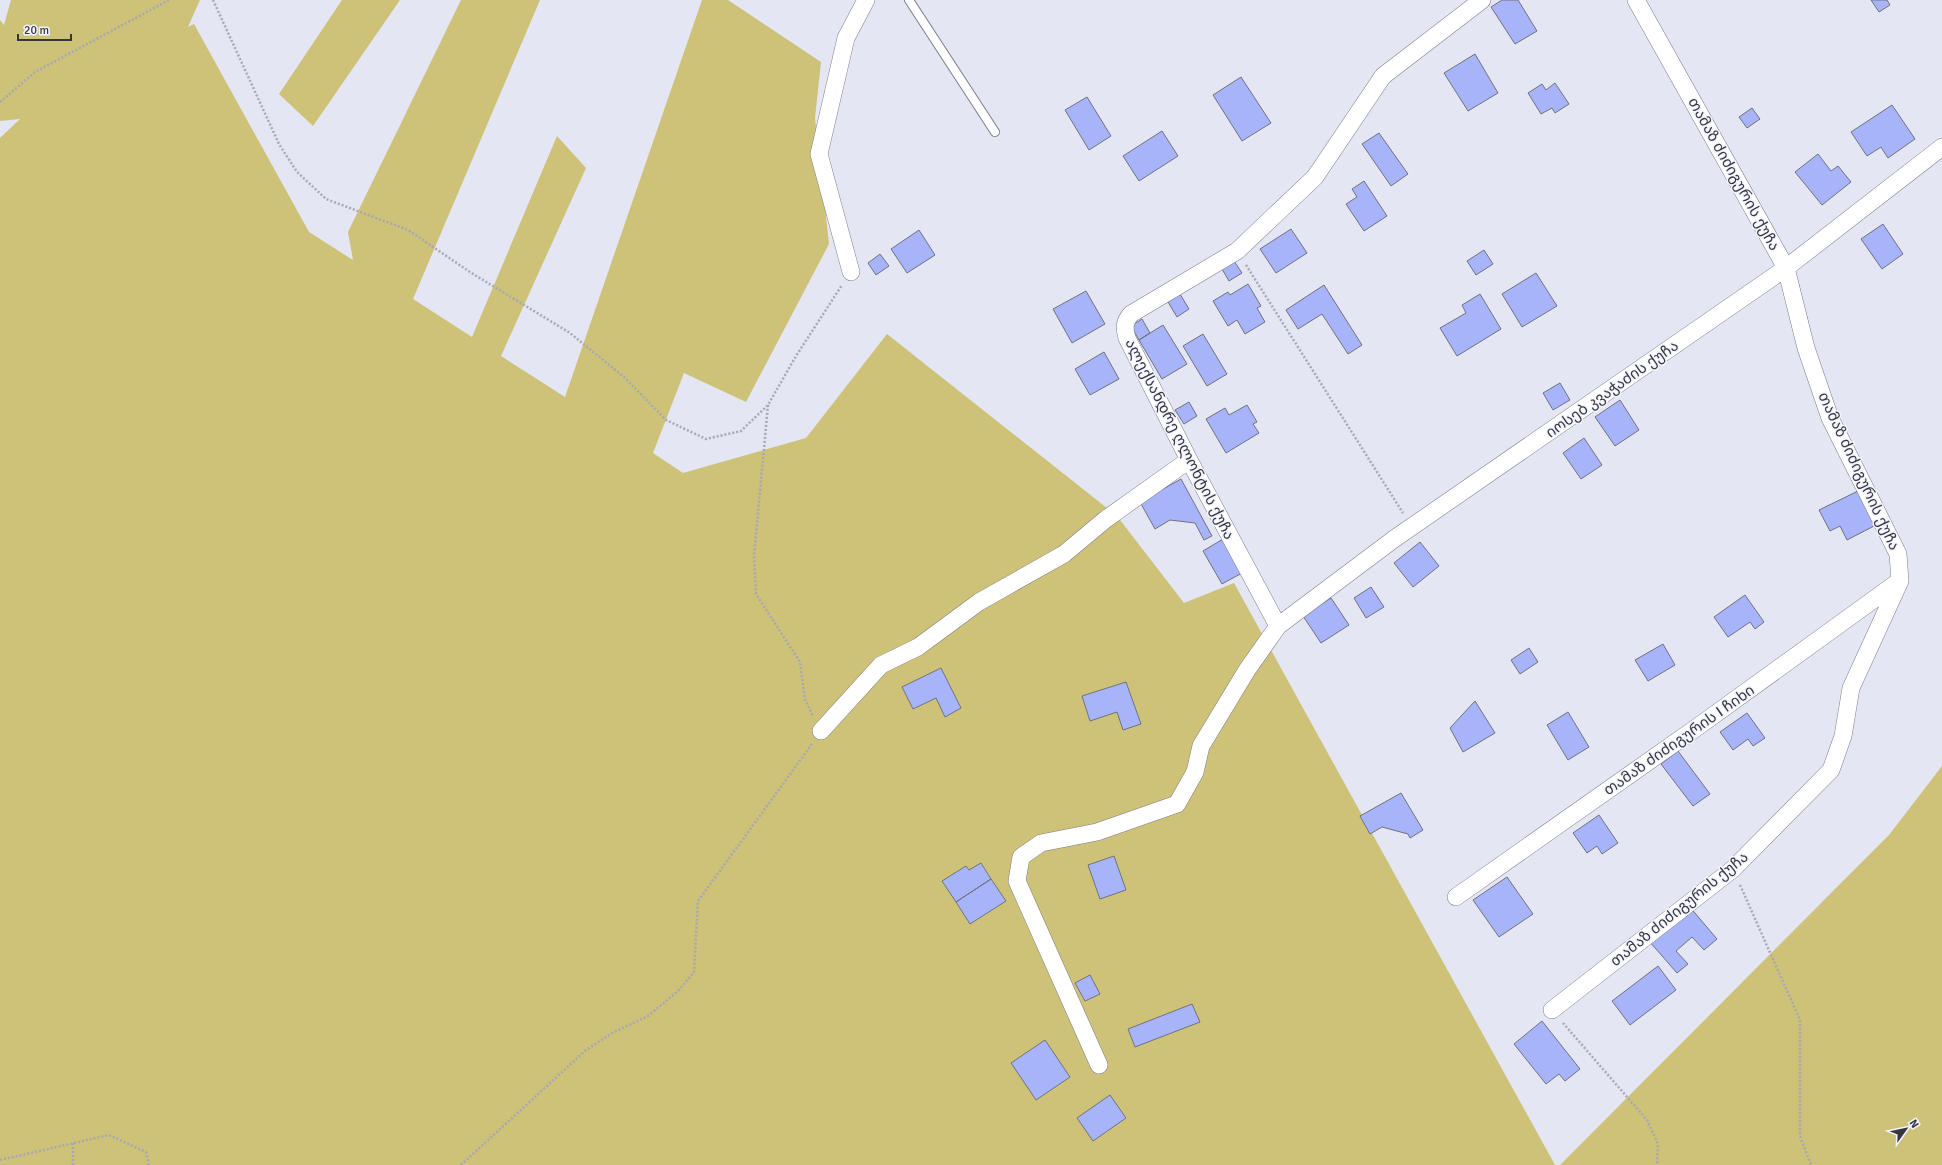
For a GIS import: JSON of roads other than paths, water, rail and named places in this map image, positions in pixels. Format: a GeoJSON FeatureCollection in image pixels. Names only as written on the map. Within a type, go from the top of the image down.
{"type":"FeatureCollection","features":[{"type":"Feature","properties":{"kind":"street"},"geometry":{"type":"LineString","coordinates":[[851,272],[819,154],[846,38],[866,0]]}},
{"type":"Feature","properties":{"kind":"street","name":"ალექსანდრე ღლონტის ქუჩა"},"geometry":{"type":"LineString","coordinates":[[1278,626],[1189,460],[1127,338],[1124,328],[1126,320],[1131,314],[1237,251],[1315,177],[1383,76],[1482,0]]}},
{"type":"Feature","properties":{"kind":"street","name":"თამაზ ძიძიგურის ქუჩა"},"geometry":{"type":"LineString","coordinates":[[1552,1010],[1733,869],[1831,770],[1843,736],[1851,688],[1900,581],[1898,554],[1830,418],[1806,348],[1786,268],[1636,0]]}},
{"type":"Feature","properties":{"kind":"street","name":"იოსებ კვაჭაძის ქუჩა"},"geometry":{"type":"LineString","coordinates":[[1099,1065],[1017,881],[1021,857],[1041,843],[1097,832],[1177,804],[1195,772],[1201,746],[1247,670],[1278,626],[1412,527],[1786,268],[1942,147]]}},
{"type":"Feature","properties":{"kind":"street"},"geometry":{"type":"LineString","coordinates":[[821,731],[881,665],[918,647],[979,602],[1064,554],[1106,519],[1189,460]]}},
{"type":"Feature","properties":{"kind":"street","name":"თამაზ ძიძიგურის I ჩიხი"},"geometry":{"type":"LineString","coordinates":[[1456,897],[1690,732],[1900,581]]}},
{"type":"Feature","properties":{"kind":"lane"},"geometry":{"type":"LineString","coordinates":[[909,0],[995,132]]}}]}
